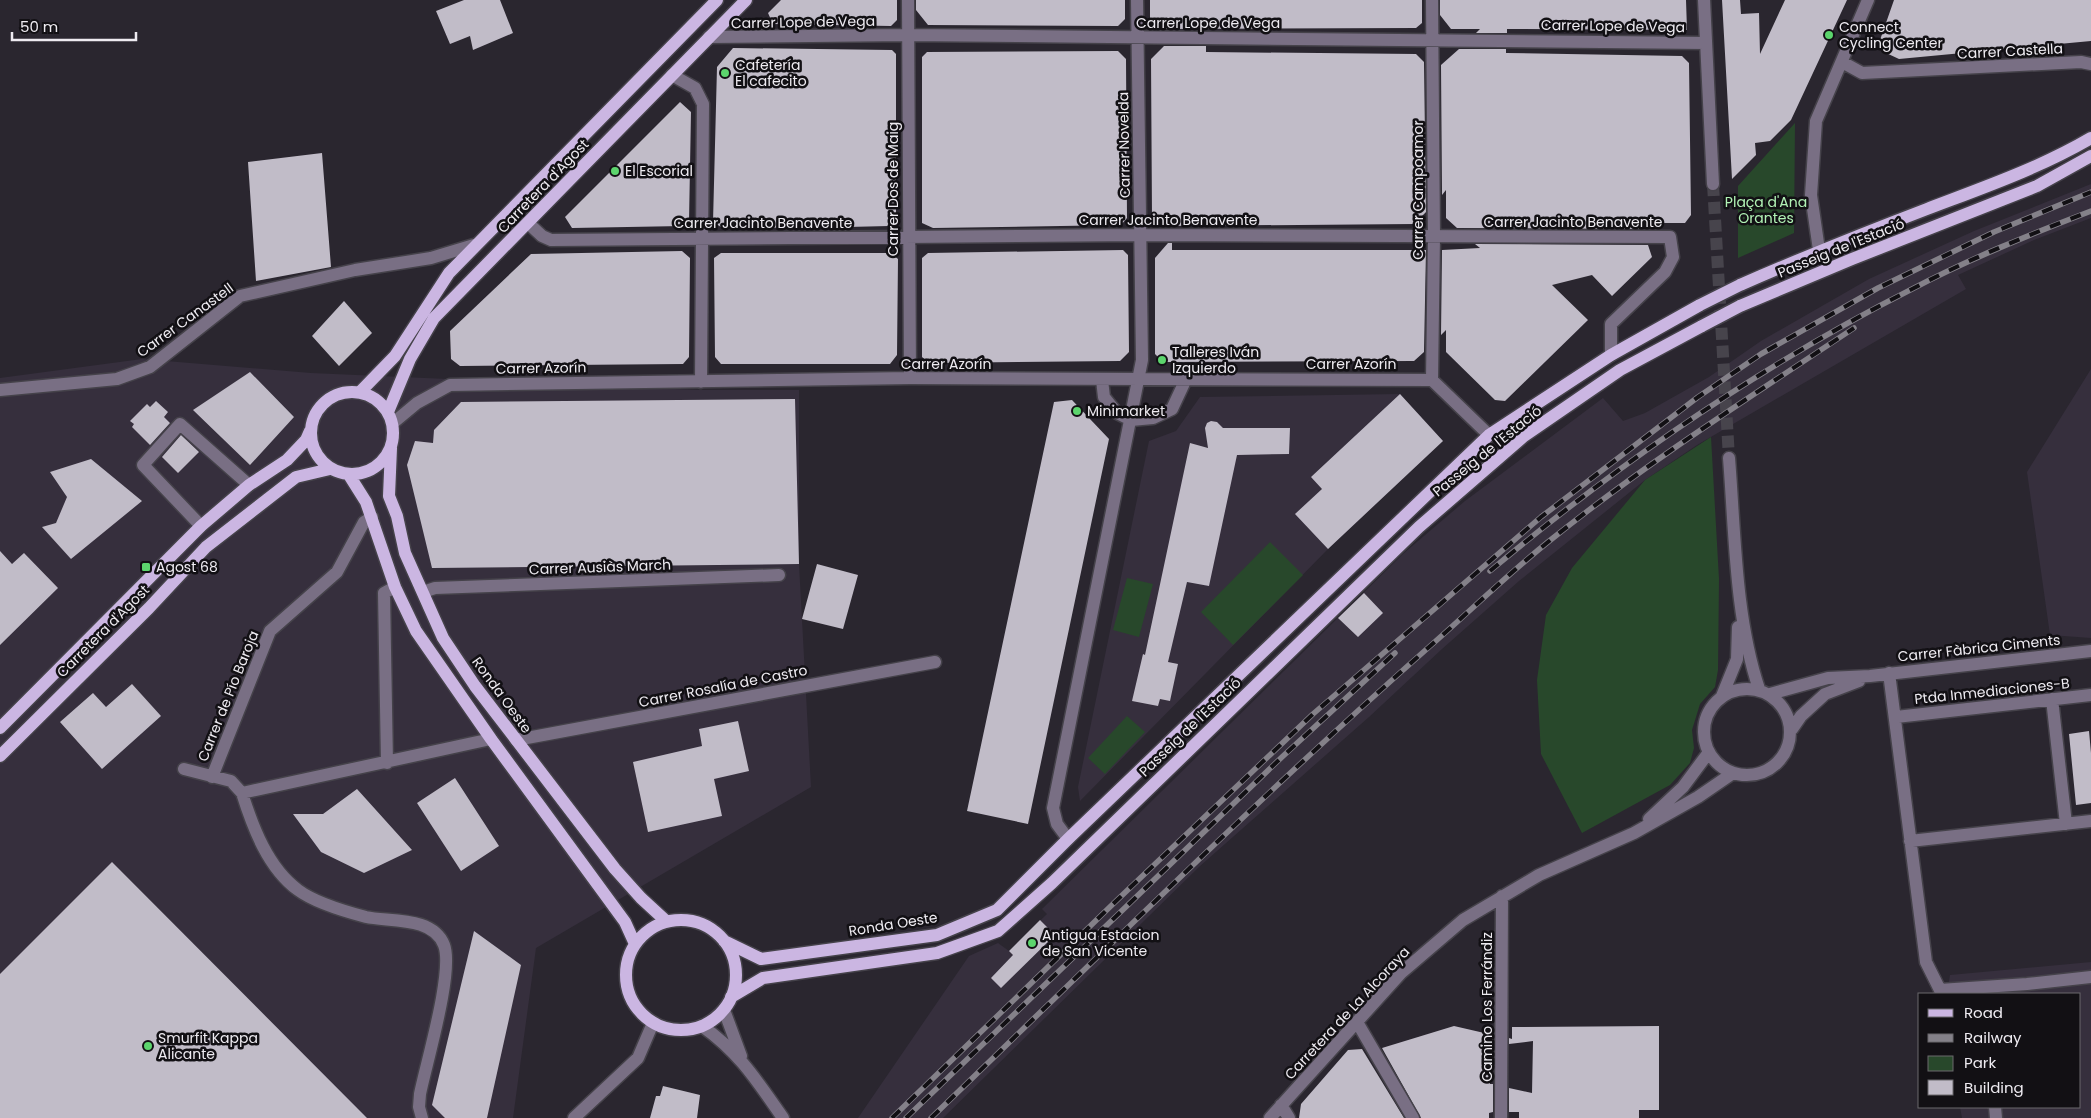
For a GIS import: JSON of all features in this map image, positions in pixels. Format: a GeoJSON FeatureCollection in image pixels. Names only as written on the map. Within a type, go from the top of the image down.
{"type":"FeatureCollection","features":[{"type":"Feature","properties":{"kind":"main road","name":"Carretera d'Agost"},"geometry":{"type":"LineString","coordinates":[[360,392],[395,356],[449,273],[474,245],[717,0]]}},
{"type":"Feature","properties":{"kind":"main road","name":"Carretera d'Agost"},"geometry":{"type":"LineString","coordinates":[[390,417],[410,359],[434,318],[746,0]]}},
{"type":"Feature","properties":{"kind":"main road","name":"Passeig de l'Estació"},"geometry":{"type":"LineString","coordinates":[[1068,839],[1489,435],[1611,355],[1700,305],[1819,250],[2006,179],[2091,138]]}},
{"type":"Feature","properties":{"kind":"main road","name":"Passeig de l'Estació"},"geometry":{"type":"LineString","coordinates":[[731,997],[763,978],[937,954],[998,931],[1052,882],[1419,527],[1524,436],[1620,370],[1740,306],[1852,259],[2037,186],[2091,156]]}},
{"type":"Feature","properties":{"kind":"main road"},"geometry":{"type":"LineString","coordinates":[[342,392],[360,392],[376,399],[390,417],[394,436],[391,448],[384,460],[362,474],[349,475],[330,469],[315,453],[310,431],[315,414],[326,400],[342,392]]}},
{"type":"Feature","properties":{"kind":"main road","name":"Carretera d'Agost"},"geometry":{"type":"LineString","coordinates":[[0,728],[201,526],[249,485],[287,460],[306,440],[310,431]]}},
{"type":"Feature","properties":{"kind":"main road","name":"Ronda Oeste"},"geometry":{"type":"LineString","coordinates":[[391,448],[389,496],[397,516],[405,553],[443,638],[475,686],[615,869],[641,898],[666,921],[685,920],[706,925],[724,941],[761,959],[937,935],[997,910],[1068,839]]}},
{"type":"Feature","properties":{"kind":"main road","name":"Carretera d'Agost"},"geometry":{"type":"LineString","coordinates":[[0,756],[206,547],[296,477],[330,469]]}},
{"type":"Feature","properties":{"kind":"main road"},"geometry":{"type":"LineString","coordinates":[[349,475],[366,502],[395,587],[416,631],[491,739],[625,922],[635,944],[643,935],[666,921]]}},
{"type":"Feature","properties":{"kind":"main road","name":"Ronda Oeste"},"geometry":{"type":"LineString","coordinates":[[635,944],[628,959],[626,985],[633,1003],[653,1023],[678,1031],[702,1026],[724,1010],[731,997],[736,972],[724,941]]}},
{"type":"Feature","properties":{"kind":"street","name":"Carrer Dos de Maig"},"geometry":{"type":"LineString","coordinates":[[908,0],[910,378]]}},
{"type":"Feature","properties":{"kind":"street","name":"Carrer Novelda"},"geometry":{"type":"LineString","coordinates":[[1068,839],[1057,824],[1053,808],[1142,360],[1137,0]]}},
{"type":"Feature","properties":{"kind":"street","name":"Carrer Campoamor"},"geometry":{"type":"LineString","coordinates":[[1432,0],[1434,236],[1432,380]]}},
{"type":"Feature","properties":{"kind":"street"},"geometry":{"type":"LineString","coordinates":[[1704,0],[1713,184]]}},
{"type":"Feature","properties":{"kind":"street"},"geometry":{"type":"LineString","coordinates":[[1819,250],[1811,195],[1816,121],[1868,0]]}},
{"type":"Feature","properties":{"kind":"street","name":"Carrer Lope de Vega"},"geometry":{"type":"LineString","coordinates":[[709,37],[907,35],[1706,43]]}},
{"type":"Feature","properties":{"kind":"street","name":"Carrer Castella"},"geometry":{"type":"LineString","coordinates":[[1842,62],[1862,73],[2071,63],[2091,64]]}},
{"type":"Feature","properties":{"kind":"street"},"geometry":{"type":"LineString","coordinates":[[672,75],[695,88],[703,104],[702,382]]}},
{"type":"Feature","properties":{"kind":"street","name":"Carrer Jacinto Benavente"},"geometry":{"type":"LineString","coordinates":[[528,223],[542,236],[552,240],[1140,234],[1670,237],[1673,257],[1665,272],[1611,324],[1611,355]]}},
{"type":"Feature","properties":{"kind":"street","name":"Carrer Canastell"},"geometry":{"type":"LineString","coordinates":[[0,390],[117,379],[150,367],[240,296],[356,270],[431,258],[474,245]]}},
{"type":"Feature","properties":{"kind":"street","name":"Carrer Azorín"},"geometry":{"type":"LineString","coordinates":[[390,417],[450,385],[910,378],[1432,380]]}},
{"type":"Feature","properties":{"kind":"street"},"geometry":{"type":"LineString","coordinates":[[1102,380],[1104,398],[1117,413],[1131,420],[1153,418],[1172,409],[1186,379]]}},
{"type":"Feature","properties":{"kind":"street"},"geometry":{"type":"LineString","coordinates":[[1432,380],[1489,435]]}},
{"type":"Feature","properties":{"kind":"street"},"geometry":{"type":"LineString","coordinates":[[201,526],[143,465],[180,424],[249,485]]}},
{"type":"Feature","properties":{"kind":"street"},"geometry":{"type":"LineString","coordinates":[[1728,458],[1740,592],[1749,660],[1764,692]]}},
{"type":"Feature","properties":{"kind":"street","name":"Carrer de Pío Baroja"},"geometry":{"type":"LineString","coordinates":[[212,777],[270,631],[337,572],[364,522],[372,517]]}},
{"type":"Feature","properties":{"kind":"street","name":"Carrer Ausiàs March"},"geometry":{"type":"LineString","coordinates":[[423,592],[435,588],[779,575]]}},
{"type":"Feature","properties":{"kind":"street"},"geometry":{"type":"LineString","coordinates":[[387,763],[384,593],[395,587]]}},
{"type":"Feature","properties":{"kind":"street"},"geometry":{"type":"LineString","coordinates":[[1722,696],[1737,659],[1740,592]]}},
{"type":"Feature","properties":{"kind":"street","name":"Carrer Fàbrica Ciments"},"geometry":{"type":"LineString","coordinates":[[1764,692],[1828,678],[1890,674],[2091,651]]}},
{"type":"Feature","properties":{"kind":"street","name":"Carrer Rosalía de Castro"},"geometry":{"type":"LineString","coordinates":[[516,740],[935,662]]}},
{"type":"Feature","properties":{"kind":"street"},"geometry":{"type":"LineString","coordinates":[[1890,674],[1926,962],[1940,990],[1982,991],[2091,977]]}},
{"type":"Feature","properties":{"kind":"street","name":"Carrer Fàbrica Ciments"},"geometry":{"type":"LineString","coordinates":[[1792,729],[1801,716],[1825,694],[1870,676]]}},
{"type":"Feature","properties":{"kind":"street"},"geometry":{"type":"LineString","coordinates":[[1739,688],[1764,692],[1775,697],[1786,711],[1792,729],[1788,750],[1774,767],[1754,776],[1733,774],[1719,765],[1708,752],[1704,728],[1707,716],[1713,705],[1722,696],[1739,688]]}},
{"type":"Feature","properties":{"kind":"street","name":"Ptda Inmediaciones-B"},"geometry":{"type":"LineString","coordinates":[[1896,717],[2091,695]]}},
{"type":"Feature","properties":{"kind":"street"},"geometry":{"type":"LineString","coordinates":[[2052,699],[2066,824]]}},
{"type":"Feature","properties":{"kind":"street"},"geometry":{"type":"LineString","coordinates":[[242,793],[491,739]]}},
{"type":"Feature","properties":{"kind":"street","name":"Carretera de La Alcoraya"},"geometry":{"type":"LineString","coordinates":[[1634,833],[1683,787],[1708,752]]}},
{"type":"Feature","properties":{"kind":"street"},"geometry":{"type":"LineString","coordinates":[[184,769],[231,782],[242,793],[260,841],[288,882],[300,892],[366,917],[406,921],[422,926],[435,933],[444,944],[447,957],[446,977],[420,1094],[419,1107],[422,1118]]}},
{"type":"Feature","properties":{"kind":"street","name":"Carretera de La Alcoraya"},"geometry":{"type":"LineString","coordinates":[[1270,1118],[1401,973],[1462,920],[1540,875],[1634,833],[1698,797],[1733,774]]}},
{"type":"Feature","properties":{"kind":"street"},"geometry":{"type":"LineString","coordinates":[[1910,841],[2091,821]]}},
{"type":"Feature","properties":{"kind":"street","name":"Camino Los Ferrándiz"},"geometry":{"type":"LineString","coordinates":[[1501,1118],[1502,896]]}},
{"type":"Feature","properties":{"kind":"street"},"geometry":{"type":"LineString","coordinates":[[724,1010],[743,1061]]}},
{"type":"Feature","properties":{"kind":"street"},"geometry":{"type":"LineString","coordinates":[[1357,1022],[1413,1118]]}},
{"type":"Feature","properties":{"kind":"street"},"geometry":{"type":"LineString","coordinates":[[574,1118],[638,1058],[653,1023]]}},
{"type":"Feature","properties":{"kind":"street"},"geometry":{"type":"LineString","coordinates":[[702,1026],[722,1040],[743,1061],[783,1118]]}},
{"type":"Feature","properties":{"kind":"street"},"geometry":{"type":"LineString","coordinates":[[1281,1105],[1289,1118]]}},
{"type":"Feature","properties":{"kind":"shaded area"},"geometry":{"type":"Polygon","coordinates":[[[2091,184],[2091,218],[2034,240],[1958,275],[1966,289],[1697,445],[1645,480],[1519,581],[1200,866],[943,1118],[858,1118],[969,956],[998,943],[1009,951],[1047,914],[1042,909],[1404,553],[1465,501],[1603,398],[1623,421],[1645,413],[1709,377],[1761,341],[1869,279],[1974,231],[2091,184]]]}},
{"type":"Feature","properties":{"kind":"shaded area"},"geometry":{"type":"Polygon","coordinates":[[[142,359],[311,373],[699,390],[799,390],[799,564],[811,787],[536,948],[513,1118],[0,1118],[0,378],[142,359]]]}},
{"type":"Feature","properties":{"kind":"shaded area"},"geometry":{"type":"Polygon","coordinates":[[[2091,369],[2091,638],[2050,635],[2027,472],[2091,369]]]}},
{"type":"Feature","properties":{"kind":"shaded area"},"geometry":{"type":"Polygon","coordinates":[[[1400,394],[1443,441],[1328,549],[1080,801],[1078,787],[1149,441],[1176,431],[1200,397],[1400,394]]]}},
{"type":"Feature","properties":{"kind":"shaded area"},"geometry":{"type":"Polygon","coordinates":[[[2091,962],[2091,1118],[1962,1118],[1960,1108],[2081,1108],[2081,993],[1947,993],[1950,975],[2091,962]]]}},
{"type":"Feature","properties":{"kind":"green space","name":"Plaça d'Ana Orantes"},"geometry":{"type":"Polygon","coordinates":[[[1795,123],[1794,233],[1738,258],[1738,186],[1795,123]]]}},
{"type":"Feature","properties":{"kind":"green space"},"geometry":{"type":"Polygon","coordinates":[[[1711,437],[1719,579],[1718,670],[1715,687],[1700,704],[1692,730],[1694,748],[1690,763],[1670,785],[1582,833],[1541,754],[1537,680],[1546,615],[1572,568],[1645,480],[1711,437]]]}},
{"type":"Feature","properties":{"kind":"green space"},"geometry":{"type":"Polygon","coordinates":[[[1270,542],[1303,575],[1233,645],[1201,612],[1270,542]]]}},
{"type":"Feature","properties":{"kind":"green space"},"geometry":{"type":"Polygon","coordinates":[[[1127,578],[1153,584],[1139,637],[1113,630],[1127,578]]]}},
{"type":"Feature","properties":{"kind":"green space"},"geometry":{"type":"Polygon","coordinates":[[[1127,716],[1145,732],[1105,774],[1088,758],[1127,716]]]}},
{"type":"Feature","properties":{"kind":"building"},"geometry":{"type":"Polygon","coordinates":[[[464,0],[500,0],[513,33],[473,50],[470,36],[450,44],[436,11],[464,0]]]}},
{"type":"Feature","properties":{"kind":"building"},"geometry":{"type":"Polygon","coordinates":[[[781,0],[897,0],[897,20],[891,26],[773,24],[768,13],[781,0]]]}},
{"type":"Feature","properties":{"kind":"building"},"geometry":{"type":"Polygon","coordinates":[[[916,0],[1125,0],[1125,19],[1118,26],[928,25],[916,10],[916,0]]]}},
{"type":"Feature","properties":{"kind":"building"},"geometry":{"type":"Polygon","coordinates":[[[1150,0],[1422,0],[1422,23],[1416,28],[1159,29],[1150,21],[1150,0]]]}},
{"type":"Feature","properties":{"kind":"building"},"geometry":{"type":"Polygon","coordinates":[[[1440,0],[1686,0],[1687,30],[1507,29],[1507,33],[1476,33],[1480,29],[1451,29],[1440,15],[1440,0]]]}},
{"type":"Feature","properties":{"kind":"building"},"geometry":{"type":"Polygon","coordinates":[[[1722,0],[1740,0],[1741,14],[1759,13],[1760,54],[1785,0],[1847,0],[1791,120],[1770,141],[1755,143],[1756,155],[1732,179],[1722,0]]]}},
{"type":"Feature","properties":{"kind":"building"},"geometry":{"type":"Polygon","coordinates":[[[1894,0],[2091,0],[2091,41],[1899,59],[1884,52],[1880,40],[1894,0]]]}},
{"type":"Feature","properties":{"kind":"building"},"geometry":{"type":"Polygon","coordinates":[[[1164,46],[1206,46],[1206,52],[1416,54],[1424,62],[1426,212],[1414,224],[1158,226],[1152,219],[1151,59],[1164,46]]]}},
{"type":"Feature","properties":{"kind":"building"},"geometry":{"type":"Polygon","coordinates":[[[733,48],[892,50],[896,54],[896,220],[889,226],[805,228],[721,227],[713,222],[717,67],[733,48]]]}},
{"type":"Feature","properties":{"kind":"building"},"geometry":{"type":"Polygon","coordinates":[[[1459,49],[1506,49],[1506,53],[1682,56],[1689,63],[1691,215],[1685,223],[1642,223],[1644,229],[1457,228],[1446,218],[1446,190],[1442,195],[1441,65],[1459,49]]]}},
{"type":"Feature","properties":{"kind":"building"},"geometry":{"type":"Polygon","coordinates":[[[1118,51],[1126,59],[1127,218],[1121,225],[933,228],[922,223],[922,57],[927,52],[1118,51]]]}},
{"type":"Feature","properties":{"kind":"building"},"geometry":{"type":"Polygon","coordinates":[[[680,102],[691,112],[689,222],[683,226],[572,228],[565,217],[680,102]]]}},
{"type":"Feature","properties":{"kind":"building"},"geometry":{"type":"Polygon","coordinates":[[[322,153],[331,267],[256,281],[248,162],[322,153]]]}},
{"type":"Feature","properties":{"kind":"building"},"geometry":{"type":"Polygon","coordinates":[[[1168,243],[1172,243],[1172,250],[1426,250],[1424,352],[1414,361],[1163,362],[1155,354],[1155,258],[1168,243]]]}},
{"type":"Feature","properties":{"kind":"building"},"geometry":{"type":"Polygon","coordinates":[[[1475,244],[1648,245],[1652,257],[1612,296],[1592,275],[1552,285],[1588,320],[1505,401],[1495,400],[1446,352],[1446,330],[1441,335],[1442,250],[1480,248],[1475,244]]]}},
{"type":"Feature","properties":{"kind":"building"},"geometry":{"type":"Polygon","coordinates":[[[1123,250],[1128,255],[1129,352],[1120,361],[929,363],[922,357],[922,258],[928,253],[1123,250]]]}},
{"type":"Feature","properties":{"kind":"building"},"geometry":{"type":"Polygon","coordinates":[[[682,251],[690,258],[689,357],[683,364],[460,366],[451,359],[450,331],[531,254],[682,251]]]}},
{"type":"Feature","properties":{"kind":"building"},"geometry":{"type":"Polygon","coordinates":[[[721,253],[891,253],[898,259],[897,355],[890,364],[721,364],[715,357],[714,258],[721,253]]]}},
{"type":"Feature","properties":{"kind":"building"},"geometry":{"type":"Polygon","coordinates":[[[344,301],[372,333],[339,366],[312,336],[344,301]]]}},
{"type":"Feature","properties":{"kind":"building"},"geometry":{"type":"Polygon","coordinates":[[[250,372],[294,417],[250,465],[193,410],[250,372]]]}},
{"type":"Feature","properties":{"kind":"building"},"geometry":{"type":"Polygon","coordinates":[[[1400,394],[1443,441],[1328,549],[1295,514],[1322,489],[1311,477],[1400,394]]]}},
{"type":"Feature","properties":{"kind":"building"},"geometry":{"type":"Polygon","coordinates":[[[795,399],[799,564],[432,568],[407,465],[415,441],[433,443],[434,430],[461,402],[795,399]]]}},
{"type":"Feature","properties":{"kind":"building"},"geometry":{"type":"Polygon","coordinates":[[[1072,400],[1109,439],[1028,824],[967,811],[1054,402],[1072,400]]]}},
{"type":"Feature","properties":{"kind":"building"},"geometry":{"type":"Polygon","coordinates":[[[156,401],[168,412],[164,417],[170,423],[150,445],[132,427],[134,424],[130,421],[147,404],[150,407],[156,401]]]}},
{"type":"Feature","properties":{"kind":"building"},"geometry":{"type":"Polygon","coordinates":[[[1211,421],[1217,422],[1223,428],[1290,428],[1289,454],[1237,455],[1209,586],[1187,582],[1168,662],[1178,664],[1170,701],[1160,699],[1158,706],[1132,701],[1143,654],[1145,655],[1190,443],[1208,448],[1205,428],[1207,423],[1211,421]]]}},
{"type":"Feature","properties":{"kind":"building"},"geometry":{"type":"Polygon","coordinates":[[[181,435],[199,452],[178,473],[162,457],[181,435]]]}},
{"type":"Feature","properties":{"kind":"building"},"geometry":{"type":"Polygon","coordinates":[[[91,459],[142,501],[71,559],[42,527],[56,523],[67,497],[50,472],[91,459]]]}},
{"type":"Feature","properties":{"kind":"building"},"geometry":{"type":"Polygon","coordinates":[[[0,551],[12,564],[24,553],[58,588],[0,645],[0,551]]]}},
{"type":"Feature","properties":{"kind":"building"},"geometry":{"type":"Polygon","coordinates":[[[817,564],[858,575],[843,629],[802,619],[817,564]]]}},
{"type":"Feature","properties":{"kind":"building"},"geometry":{"type":"Polygon","coordinates":[[[1364,593],[1383,613],[1358,637],[1338,618],[1364,593]]]}},
{"type":"Feature","properties":{"kind":"building"},"geometry":{"type":"Polygon","coordinates":[[[132,684],[161,716],[102,769],[60,722],[93,693],[106,707],[132,684]]]}},
{"type":"Feature","properties":{"kind":"building"},"geometry":{"type":"Polygon","coordinates":[[[738,721],[749,771],[714,779],[722,816],[648,832],[633,762],[702,746],[699,729],[738,721]]]}},
{"type":"Feature","properties":{"kind":"building"},"geometry":{"type":"Polygon","coordinates":[[[2089,731],[2091,803],[2076,805],[2069,734],[2089,731]]]}},
{"type":"Feature","properties":{"kind":"building"},"geometry":{"type":"Polygon","coordinates":[[[455,778],[499,846],[461,871],[417,803],[455,778]]]}},
{"type":"Feature","properties":{"kind":"building"},"geometry":{"type":"Polygon","coordinates":[[[357,789],[412,850],[364,873],[321,852],[293,814],[323,814],[357,789]]]}},
{"type":"Feature","properties":{"kind":"building","name":"Smurfit Kappa Alicante"},"geometry":{"type":"Polygon","coordinates":[[[112,862],[367,1118],[0,1118],[0,974],[112,862]]]}},
{"type":"Feature","properties":{"kind":"building","name":"Antigua Estacion de San Vicente"},"geometry":{"type":"Polygon","coordinates":[[[1040,920],[1055,935],[1001,988],[991,978],[1013,955],[1009,951],[1040,920]]]}},
{"type":"Feature","properties":{"kind":"building"},"geometry":{"type":"Polygon","coordinates":[[[474,931],[521,965],[487,1118],[445,1118],[432,1105],[474,931]]]}},
{"type":"Feature","properties":{"kind":"building"},"geometry":{"type":"Polygon","coordinates":[[[1454,1026],[1493,1035],[1493,1047],[1490,1047],[1490,1084],[1493,1084],[1493,1112],[1489,1113],[1489,1118],[1421,1118],[1382,1048],[1454,1026]]]}},
{"type":"Feature","properties":{"kind":"building"},"geometry":{"type":"Polygon","coordinates":[[[1659,1026],[1659,1110],[1639,1110],[1639,1118],[1519,1118],[1519,1112],[1509,1112],[1509,1088],[1532,1093],[1533,1041],[1509,1044],[1509,1038],[1512,1039],[1512,1027],[1659,1026]]]}},
{"type":"Feature","properties":{"kind":"building"},"geometry":{"type":"Polygon","coordinates":[[[1362,1049],[1404,1118],[1299,1118],[1301,1104],[1348,1050],[1362,1049]]]}},
{"type":"Feature","properties":{"kind":"building"},"geometry":{"type":"Polygon","coordinates":[[[663,1086],[700,1095],[697,1118],[650,1118],[656,1096],[660,1096],[663,1086]]]}},
{"type":"Feature","properties":{"kind":"tunnel"},"geometry":{"type":"LineString","coordinates":[[1713,184],[1729,458]]}},
{"type":"Feature","properties":{"kind":"railway"},"geometry":{"type":"LineString","coordinates":[[892,1118],[1313,714],[1541,517],[1698,397],[1761,354],[1878,288],[1994,232],[2091,192]]}},
{"type":"Feature","properties":{"kind":"railway"},"geometry":{"type":"LineString","coordinates":[[1490,571],[1539,531],[1641,454],[1747,383],[1802,349],[1857,318],[1957,267],[2091,211]]}},
{"type":"Feature","properties":{"kind":"railway"},"geometry":{"type":"LineString","coordinates":[[931,1118],[1240,820],[1365,704],[1518,567],[1585,513],[1660,458],[1854,328]]}},
{"type":"Feature","properties":{"kind":"railway"},"geometry":{"type":"LineString","coordinates":[[906,1118],[1282,757],[1395,653]]}},
{"type":"Feature","properties":{"kind":"place","name":"Connect Cycling Center"},"geometry":{"type":"Point","coordinates":[1829,35]}},
{"type":"Feature","properties":{"kind":"place","name":"Cafetería El cafecito"},"geometry":{"type":"Point","coordinates":[725,73]}},
{"type":"Feature","properties":{"kind":"place","name":"El Escorial"},"geometry":{"type":"Point","coordinates":[615,171]}},
{"type":"Feature","properties":{"kind":"place","name":"Talleres Iván Izquierdo"},"geometry":{"type":"Point","coordinates":[1162,360]}},
{"type":"Feature","properties":{"kind":"place","name":"Minimarket"},"geometry":{"type":"Point","coordinates":[1077,411]}},
{"type":"Feature","properties":{"kind":"place","name":"Agost 68"},"geometry":{"type":"Point","coordinates":[146,567]}},
{"type":"Feature","properties":{"kind":"place","name":"Antigua Estacion de San Vicente"},"geometry":{"type":"Point","coordinates":[1032,943]}},
{"type":"Feature","properties":{"kind":"place","name":"Smurfit Kappa Alicante"},"geometry":{"type":"Point","coordinates":[148,1046]}}]}
